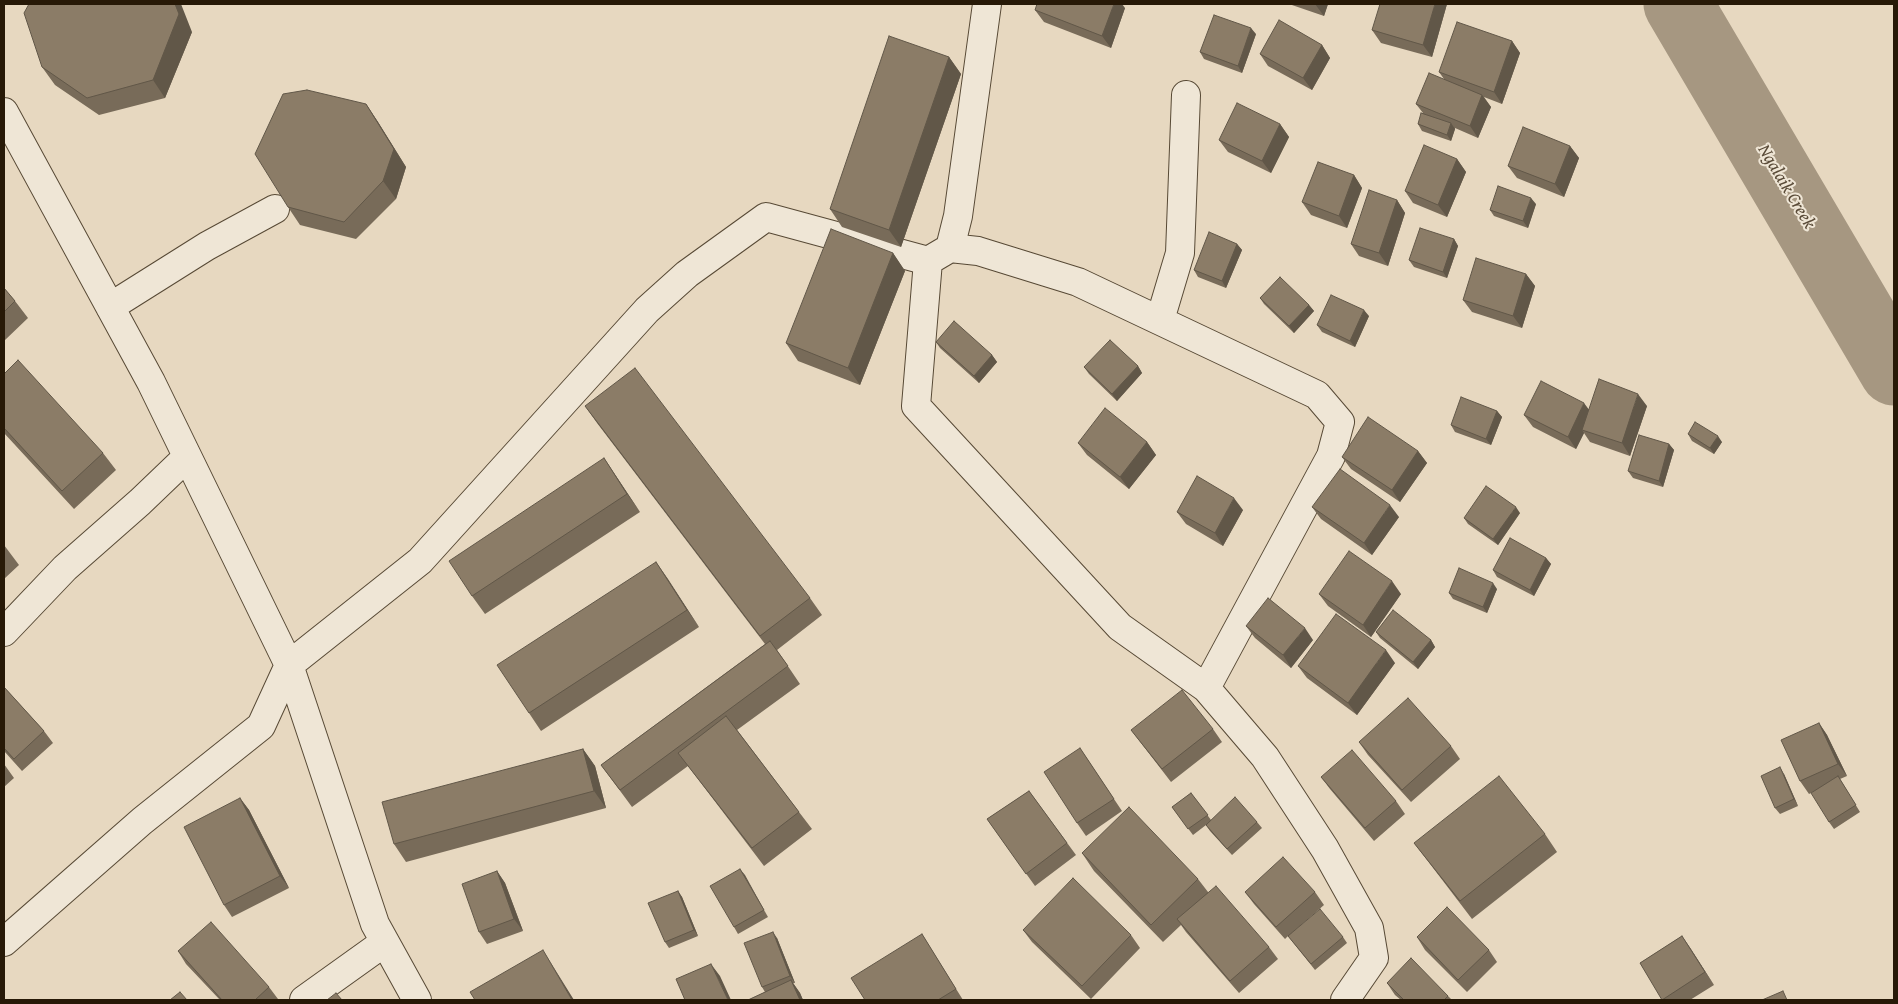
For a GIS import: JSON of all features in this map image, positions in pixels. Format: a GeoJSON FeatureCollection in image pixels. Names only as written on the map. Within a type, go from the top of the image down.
{"type":"FeatureCollection","features":[{"type":"Feature","properties":{"kind":"street"},"geometry":{"type":"LineString","coordinates":[[988,4],[958,216],[939,254],[916,406],[1120,627],[1206,688],[1265,757],[1325,849],[1369,928],[1374,958],[1345,1000]]}},
{"type":"Feature","properties":{"kind":"street"},"geometry":{"type":"LineString","coordinates":[[1160,320],[1180,253],[1186,95]]}},
{"type":"Feature","properties":{"kind":"street"},"geometry":{"type":"LineString","coordinates":[[4,112],[151,382],[290,665],[375,924],[417,1000]]}},
{"type":"Feature","properties":{"kind":"street"},"geometry":{"type":"LineString","coordinates":[[110,307],[207,246],[275,209]]}},
{"type":"Feature","properties":{"kind":"street"},"geometry":{"type":"LineString","coordinates":[[4,942],[142,821],[261,726],[290,665],[420,561],[647,310],[687,274],[766,217],[939,254],[978,251],[1078,282],[1318,395],[1340,422],[1331,456],[1206,688]]}},
{"type":"Feature","properties":{"kind":"street"},"geometry":{"type":"LineString","coordinates":[[4,632],[65,568],[140,502],[187,457]]}},
{"type":"Feature","properties":{"kind":"street"},"geometry":{"type":"LineString","coordinates":[[304,1000],[385,942]]}},
{"type":"Feature","properties":{"kind":"building"},"geometry":{"type":"Polygon","coordinates":[[[29,4],[175,4],[179,14],[153,80],[87,98],[42,67],[24,13],[29,4]]]}},
{"type":"Feature","properties":{"kind":"building"},"geometry":{"type":"Polygon","coordinates":[[[1037,4],[1114,4],[1102,36],[1035,10],[1037,4]]]}},
{"type":"Feature","properties":{"kind":"building"},"geometry":{"type":"Polygon","coordinates":[[[1380,4],[1435,4],[1423,45],[1372,30],[1380,4]]]}},
{"type":"Feature","properties":{"kind":"building"},"geometry":{"type":"Polygon","coordinates":[[[1214,15],[1251,28],[1238,66],[1200,52],[1214,15]]]}},
{"type":"Feature","properties":{"kind":"building"},"geometry":{"type":"Polygon","coordinates":[[[1279,20],[1322,45],[1303,78],[1260,54],[1279,20]]]}},
{"type":"Feature","properties":{"kind":"building"},"geometry":{"type":"Polygon","coordinates":[[[1457,22],[1512,41],[1494,92],[1439,72],[1457,22]]]}},
{"type":"Feature","properties":{"kind":"building"},"geometry":{"type":"Polygon","coordinates":[[[889,36],[949,57],[889,230],[830,209],[889,36]]]}},
{"type":"Feature","properties":{"kind":"building"},"geometry":{"type":"Polygon","coordinates":[[[1429,73],[1482,95],[1470,126],[1416,104],[1429,73]]]}},
{"type":"Feature","properties":{"kind":"building"},"geometry":{"type":"Polygon","coordinates":[[[307,90],[366,104],[394,149],[383,181],[344,222],[288,207],[255,154],[283,94],[307,90]]]}},
{"type":"Feature","properties":{"kind":"building"},"geometry":{"type":"Polygon","coordinates":[[[1237,103],[1280,124],[1262,161],[1219,140],[1237,103]]]}},
{"type":"Feature","properties":{"kind":"building"},"geometry":{"type":"Polygon","coordinates":[[[1421,113],[1451,123],[1447,135],[1418,124],[1421,113]]]}},
{"type":"Feature","properties":{"kind":"building"},"geometry":{"type":"Polygon","coordinates":[[[1523,127],[1570,146],[1555,184],[1508,166],[1523,127]]]}},
{"type":"Feature","properties":{"kind":"building"},"geometry":{"type":"Polygon","coordinates":[[[1424,145],[1457,159],[1438,205],[1405,191],[1424,145]]]}},
{"type":"Feature","properties":{"kind":"building"},"geometry":{"type":"Polygon","coordinates":[[[1318,162],[1354,175],[1339,216],[1302,202],[1318,162]]]}},
{"type":"Feature","properties":{"kind":"building"},"geometry":{"type":"Polygon","coordinates":[[[1498,186],[1531,198],[1523,221],[1490,210],[1498,186]]]}},
{"type":"Feature","properties":{"kind":"building"},"geometry":{"type":"Polygon","coordinates":[[[1369,190],[1397,200],[1379,253],[1351,244],[1369,190]]]}},
{"type":"Feature","properties":{"kind":"building"},"geometry":{"type":"Polygon","coordinates":[[[1420,228],[1454,239],[1443,272],[1409,260],[1420,228]]]}},
{"type":"Feature","properties":{"kind":"building"},"geometry":{"type":"Polygon","coordinates":[[[831,229],[893,253],[848,368],[786,343],[831,229]]]}},
{"type":"Feature","properties":{"kind":"building"},"geometry":{"type":"Polygon","coordinates":[[[1209,232],[1237,244],[1222,281],[1194,270],[1209,232]]]}},
{"type":"Feature","properties":{"kind":"building"},"geometry":{"type":"Polygon","coordinates":[[[1476,258],[1526,274],[1513,316],[1463,300],[1476,258]]]}},
{"type":"Feature","properties":{"kind":"building"},"geometry":{"type":"Polygon","coordinates":[[[1280,277],[1309,305],[1289,326],[1260,298],[1280,277]]]}},
{"type":"Feature","properties":{"kind":"building"},"geometry":{"type":"Polygon","coordinates":[[[4,288],[15,301],[4,312],[4,288]]]}},
{"type":"Feature","properties":{"kind":"building"},"geometry":{"type":"Polygon","coordinates":[[[1331,295],[1364,310],[1350,341],[1317,325],[1331,295]]]}},
{"type":"Feature","properties":{"kind":"building"},"geometry":{"type":"Polygon","coordinates":[[[954,321],[992,355],[974,376],[936,342],[954,321]]]}},
{"type":"Feature","properties":{"kind":"building"},"geometry":{"type":"Polygon","coordinates":[[[1110,340],[1138,366],[1112,394],[1084,367],[1110,340]]]}},
{"type":"Feature","properties":{"kind":"building"},"geometry":{"type":"Polygon","coordinates":[[[18,360],[103,453],[62,491],[4,428],[4,374],[18,360]]]}},
{"type":"Feature","properties":{"kind":"building"},"geometry":{"type":"Polygon","coordinates":[[[635,368],[810,598],[760,636],[585,406],[635,368]]]}},
{"type":"Feature","properties":{"kind":"building"},"geometry":{"type":"Polygon","coordinates":[[[1599,379],[1638,394],[1622,443],[1582,430],[1599,379]]]}},
{"type":"Feature","properties":{"kind":"building"},"geometry":{"type":"Polygon","coordinates":[[[1541,381],[1584,403],[1568,437],[1524,415],[1541,381]]]}},
{"type":"Feature","properties":{"kind":"building"},"geometry":{"type":"Polygon","coordinates":[[[1461,397],[1497,411],[1486,439],[1451,425],[1461,397]]]}},
{"type":"Feature","properties":{"kind":"building"},"geometry":{"type":"Polygon","coordinates":[[[1105,408],[1147,442],[1120,477],[1078,443],[1105,408]]]}},
{"type":"Feature","properties":{"kind":"building"},"geometry":{"type":"Polygon","coordinates":[[[1368,417],[1418,451],[1392,490],[1342,457],[1368,417]]]}},
{"type":"Feature","properties":{"kind":"building"},"geometry":{"type":"Polygon","coordinates":[[[1695,422],[1718,436],[1710,448],[1688,434],[1695,422]]]}},
{"type":"Feature","properties":{"kind":"building"},"geometry":{"type":"Polygon","coordinates":[[[1639,435],[1669,444],[1659,481],[1628,471],[1639,435]]]}},
{"type":"Feature","properties":{"kind":"building"},"geometry":{"type":"Polygon","coordinates":[[[604,458],[627,494],[472,596],[449,561],[604,458]]]}},
{"type":"Feature","properties":{"kind":"building"},"geometry":{"type":"Polygon","coordinates":[[[1340,469],[1390,505],[1364,543],[1312,507],[1340,469]]]}},
{"type":"Feature","properties":{"kind":"building"},"geometry":{"type":"Polygon","coordinates":[[[1197,476],[1234,498],[1215,533],[1177,512],[1197,476]]]}},
{"type":"Feature","properties":{"kind":"building"},"geometry":{"type":"Polygon","coordinates":[[[1486,486],[1516,507],[1493,539],[1464,518],[1486,486]]]}},
{"type":"Feature","properties":{"kind":"building"},"geometry":{"type":"Polygon","coordinates":[[[1510,538],[1546,558],[1530,590],[1493,570],[1510,538]]]}},
{"type":"Feature","properties":{"kind":"building"},"geometry":{"type":"Polygon","coordinates":[[[1349,551],[1392,581],[1363,625],[1319,594],[1349,551]]]}},
{"type":"Feature","properties":{"kind":"building"},"geometry":{"type":"Polygon","coordinates":[[[656,562],[687,610],[529,713],[497,665],[656,562]]]}},
{"type":"Feature","properties":{"kind":"building"},"geometry":{"type":"Polygon","coordinates":[[[1459,568],[1493,583],[1483,607],[1449,593],[1459,568]]]}},
{"type":"Feature","properties":{"kind":"building"},"geometry":{"type":"Polygon","coordinates":[[[1268,598],[1305,628],[1283,655],[1246,626],[1268,598]]]}},
{"type":"Feature","properties":{"kind":"building"},"geometry":{"type":"Polygon","coordinates":[[[1393,610],[1431,640],[1413,662],[1376,632],[1393,610]]]}},
{"type":"Feature","properties":{"kind":"building"},"geometry":{"type":"Polygon","coordinates":[[[1336,614],[1386,650],[1348,703],[1298,666],[1336,614]]]}},
{"type":"Feature","properties":{"kind":"building"},"geometry":{"type":"Polygon","coordinates":[[[770,641],[788,666],[620,790],[601,765],[770,641]]]}},
{"type":"Feature","properties":{"kind":"building"},"geometry":{"type":"Polygon","coordinates":[[[4,687],[44,731],[14,759],[4,748],[4,687]]]}},
{"type":"Feature","properties":{"kind":"building"},"geometry":{"type":"Polygon","coordinates":[[[1182,690],[1213,729],[1162,769],[1131,730],[1182,690]]]}},
{"type":"Feature","properties":{"kind":"building"},"geometry":{"type":"Polygon","coordinates":[[[1408,698],[1451,746],[1402,790],[1359,742],[1408,698]]]}},
{"type":"Feature","properties":{"kind":"building"},"geometry":{"type":"Polygon","coordinates":[[[726,716],[799,812],[752,848],[678,753],[726,716]]]}},
{"type":"Feature","properties":{"kind":"building"},"geometry":{"type":"Polygon","coordinates":[[[1819,723],[1838,764],[1800,781],[1781,740],[1819,723]]]}},
{"type":"Feature","properties":{"kind":"building"},"geometry":{"type":"Polygon","coordinates":[[[1080,748],[1114,799],[1077,823],[1044,772],[1080,748]]]}},
{"type":"Feature","properties":{"kind":"building"},"geometry":{"type":"Polygon","coordinates":[[[583,749],[594,791],[394,844],[382,802],[583,749]]]}},
{"type":"Feature","properties":{"kind":"building"},"geometry":{"type":"Polygon","coordinates":[[[1352,750],[1396,801],[1365,828],[1321,777],[1352,750]]]}},
{"type":"Feature","properties":{"kind":"building"},"geometry":{"type":"Polygon","coordinates":[[[1780,767],[1794,799],[1775,808],[1761,776],[1780,767]]]}},
{"type":"Feature","properties":{"kind":"building"},"geometry":{"type":"Polygon","coordinates":[[[1499,776],[1545,834],[1460,901],[1414,843],[1499,776]]]}},
{"type":"Feature","properties":{"kind":"building"},"geometry":{"type":"Polygon","coordinates":[[[1838,776],[1856,805],[1829,822],[1811,793],[1838,776]]]}},
{"type":"Feature","properties":{"kind":"building"},"geometry":{"type":"Polygon","coordinates":[[[1029,791],[1067,843],[1026,874],[987,819],[1029,791]]]}},
{"type":"Feature","properties":{"kind":"building"},"geometry":{"type":"Polygon","coordinates":[[[1191,793],[1208,815],[1188,829],[1172,807],[1191,793]]]}},
{"type":"Feature","properties":{"kind":"building"},"geometry":{"type":"Polygon","coordinates":[[[1235,797],[1257,822],[1227,849],[1206,825],[1235,797]]]}},
{"type":"Feature","properties":{"kind":"building"},"geometry":{"type":"Polygon","coordinates":[[[240,798],[280,876],[224,905],[184,827],[240,798]]]}},
{"type":"Feature","properties":{"kind":"building"},"geometry":{"type":"Polygon","coordinates":[[[1129,807],[1198,879],[1151,925],[1082,853],[1129,807]]]}},
{"type":"Feature","properties":{"kind":"building"},"geometry":{"type":"Polygon","coordinates":[[[1283,857],[1315,892],[1276,927],[1245,892],[1283,857]]]}},
{"type":"Feature","properties":{"kind":"building"},"geometry":{"type":"Polygon","coordinates":[[[740,869],[764,910],[734,927],[710,886],[740,869]]]}},
{"type":"Feature","properties":{"kind":"building"},"geometry":{"type":"Polygon","coordinates":[[[497,871],[514,919],[479,932],[462,884],[497,871]]]}},
{"type":"Feature","properties":{"kind":"building"},"geometry":{"type":"Polygon","coordinates":[[[1073,878],[1131,935],[1082,986],[1023,930],[1073,878]]]}},
{"type":"Feature","properties":{"kind":"building"},"geometry":{"type":"Polygon","coordinates":[[[1216,886],[1269,947],[1230,981],[1177,919],[1216,886]]]}},
{"type":"Feature","properties":{"kind":"building"},"geometry":{"type":"Polygon","coordinates":[[[678,891],[694,930],[665,942],[648,903],[678,891]]]}},
{"type":"Feature","properties":{"kind":"building"},"geometry":{"type":"Polygon","coordinates":[[[1447,907],[1489,950],[1458,980],[1417,937],[1447,907]]]}},
{"type":"Feature","properties":{"kind":"building"},"geometry":{"type":"Polygon","coordinates":[[[1320,909],[1343,937],[1311,964],[1288,936],[1320,909]]]}},
{"type":"Feature","properties":{"kind":"building"},"geometry":{"type":"Polygon","coordinates":[[[211,922],[269,987],[255,1000],[222,1000],[178,951],[211,922]]]}},
{"type":"Feature","properties":{"kind":"building"},"geometry":{"type":"Polygon","coordinates":[[[773,932],[790,976],[762,987],[744,943],[773,932]]]}},
{"type":"Feature","properties":{"kind":"building"},"geometry":{"type":"Polygon","coordinates":[[[922,934],[956,989],[938,1000],[865,1000],[851,978],[922,934]]]}},
{"type":"Feature","properties":{"kind":"building"},"geometry":{"type":"Polygon","coordinates":[[[1682,936],[1705,972],[1662,1000],[1640,963],[1682,936]]]}},
{"type":"Feature","properties":{"kind":"building"},"geometry":{"type":"Polygon","coordinates":[[[543,950],[572,1000],[475,1000],[470,992],[543,950]]]}},
{"type":"Feature","properties":{"kind":"building"},"geometry":{"type":"Polygon","coordinates":[[[1411,958],[1448,996],[1444,1000],[1404,1000],[1387,983],[1411,958]]]}},
{"type":"Feature","properties":{"kind":"building"},"geometry":{"type":"Polygon","coordinates":[[[711,964],[728,1000],[685,1000],[676,979],[711,964]]]}},
{"type":"Feature","properties":{"kind":"building"},"geometry":{"type":"Polygon","coordinates":[[[791,980],[800,1000],[748,1000],[791,980]]]}},
{"type":"Feature","properties":{"kind":"building"},"geometry":{"type":"Polygon","coordinates":[[[1783,991],[1787,1000],[1762,1000],[1783,991]]]}},
{"type":"Feature","properties":{"kind":"building"},"geometry":{"type":"Polygon","coordinates":[[[180,992],[187,1000],[170,1000],[180,992]]]}},
{"type":"Feature","properties":{"kind":"building"},"geometry":{"type":"Polygon","coordinates":[[[336,993],[342,1000],[327,1000],[336,993]]]}},
{"type":"Feature","properties":{"kind":"waterway","name":"Ngalaik Creek"},"geometry":{"type":"LineString","coordinates":[[1678,4],[1894,371]]}}]}
